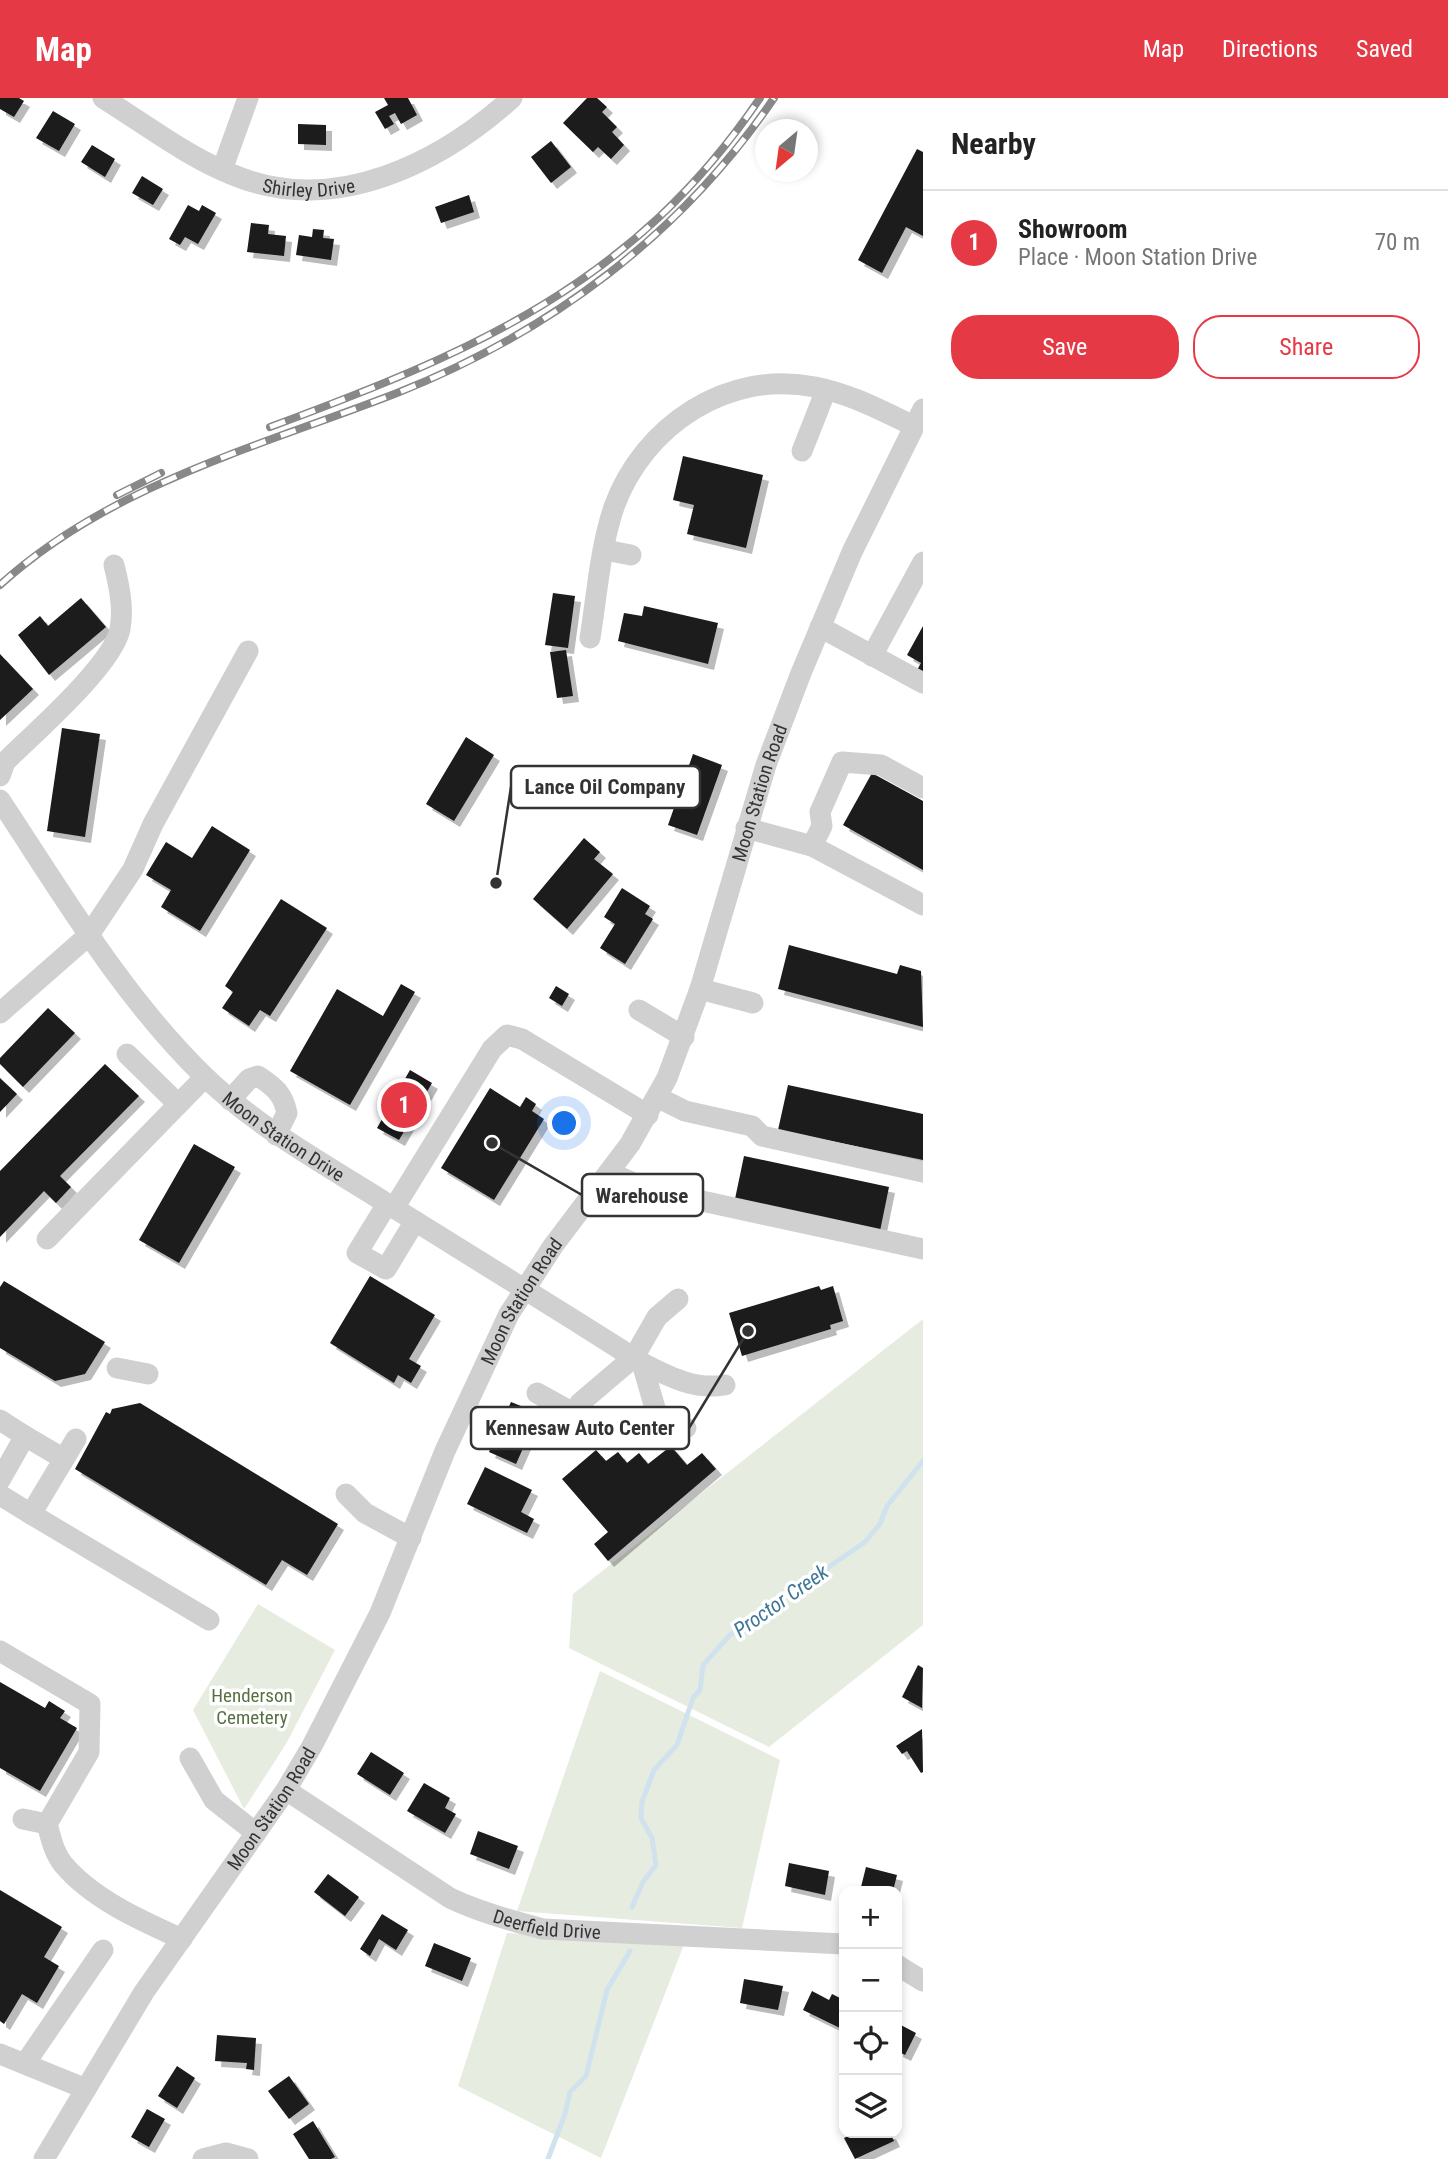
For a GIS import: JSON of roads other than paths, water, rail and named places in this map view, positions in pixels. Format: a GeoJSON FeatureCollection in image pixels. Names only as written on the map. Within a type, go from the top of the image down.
{"type":"FeatureCollection","features":[{"type":"Feature","properties":{"kind":"street","name":"Shirley Drive"},"geometry":{"type":"LineString","coordinates":[[103,98],[201,160],[222,170],[282,189],[305,191],[358,185],[423,162],[512,98]]}},
{"type":"Feature","properties":{"kind":"street"},"geometry":{"type":"LineString","coordinates":[[222,170],[248,98]]}},
{"type":"Feature","properties":{"kind":"street"},"geometry":{"type":"LineString","coordinates":[[590,638],[614,509],[637,460],[663,432],[687,414],[713,398],[757,386],[797,384],[920,418]]}},
{"type":"Feature","properties":{"kind":"street"},"geometry":{"type":"LineString","coordinates":[[802,451],[826,390]]}},
{"type":"Feature","properties":{"kind":"street","name":"Moon Station Road"},"geometry":{"type":"LineString","coordinates":[[44,2159],[144,1992],[286,1790],[360,1654],[476,1382],[525,1288],[609,1172],[652,1106],[684,1037],[766,765],[852,552],[920,418]]}},
{"type":"Feature","properties":{"kind":"street"},"geometry":{"type":"LineString","coordinates":[[605,550],[631,555]]}},
{"type":"Feature","properties":{"kind":"street"},"geometry":{"type":"LineString","coordinates":[[872,656],[923,562]]}},
{"type":"Feature","properties":{"kind":"street"},"geometry":{"type":"LineString","coordinates":[[0,776],[5,762],[106,659],[120,630],[120,590],[114,565]]}},
{"type":"Feature","properties":{"kind":"street"},"geometry":{"type":"LineString","coordinates":[[820,627],[923,683]]}},
{"type":"Feature","properties":{"kind":"street"},"geometry":{"type":"LineString","coordinates":[[0,1013],[89,936],[133,869],[153,824],[248,651]]}},
{"type":"Feature","properties":{"kind":"street"},"geometry":{"type":"LineString","coordinates":[[811,846],[822,826],[820,812],[842,762],[881,765],[923,788]]}},
{"type":"Feature","properties":{"kind":"street","name":"Moon Station Drive"},"geometry":{"type":"LineString","coordinates":[[0,800],[89,936],[170,1042],[230,1100],[276,1135],[638,1360],[676,1380],[705,1388],[725,1385]]}},
{"type":"Feature","properties":{"kind":"street"},"geometry":{"type":"LineString","coordinates":[[746,828],[811,846],[923,905]]}},
{"type":"Feature","properties":{"kind":"street"},"geometry":{"type":"LineString","coordinates":[[700,989],[753,1003]]}},
{"type":"Feature","properties":{"kind":"street"},"geometry":{"type":"LineString","coordinates":[[639,1010],[684,1037]]}},
{"type":"Feature","properties":{"kind":"street"},"geometry":{"type":"LineString","coordinates":[[415,1221],[386,1269],[357,1253],[492,1049],[508,1035],[522,1039],[652,1106],[752,1126],[762,1136],[923,1172]]}},
{"type":"Feature","properties":{"kind":"street"},"geometry":{"type":"LineString","coordinates":[[127,1054],[178,1104]]}},
{"type":"Feature","properties":{"kind":"street"},"geometry":{"type":"LineString","coordinates":[[230,1100],[250,1079],[258,1076],[270,1083],[283,1096],[288,1113],[276,1135]]}},
{"type":"Feature","properties":{"kind":"street"},"geometry":{"type":"LineString","coordinates":[[47,1239],[205,1077]]}},
{"type":"Feature","properties":{"kind":"street"},"geometry":{"type":"LineString","coordinates":[[609,1172],[647,1189],[923,1249]]}},
{"type":"Feature","properties":{"kind":"street"},"geometry":{"type":"LineString","coordinates":[[574,1413],[580,1403],[638,1360],[657,1317],[678,1299]]}},
{"type":"Feature","properties":{"kind":"street"},"geometry":{"type":"LineString","coordinates":[[638,1360],[659,1422],[686,1428]]}},
{"type":"Feature","properties":{"kind":"street"},"geometry":{"type":"LineString","coordinates":[[117,1368],[148,1374]]}},
{"type":"Feature","properties":{"kind":"street"},"geometry":{"type":"LineString","coordinates":[[537,1393],[595,1425]]}},
{"type":"Feature","properties":{"kind":"street"},"geometry":{"type":"LineString","coordinates":[[0,1420],[64,1459]]}},
{"type":"Feature","properties":{"kind":"street"},"geometry":{"type":"LineString","coordinates":[[0,1480],[25,1436]]}},
{"type":"Feature","properties":{"kind":"street"},"geometry":{"type":"LineString","coordinates":[[31,1514],[76,1440]]}},
{"type":"Feature","properties":{"kind":"street"},"geometry":{"type":"LineString","coordinates":[[346,1494],[365,1513],[411,1538]]}},
{"type":"Feature","properties":{"kind":"street"},"geometry":{"type":"LineString","coordinates":[[0,1496],[209,1620]]}},
{"type":"Feature","properties":{"kind":"street"},"geometry":{"type":"LineString","coordinates":[[0,1651],[90,1704],[89,1752],[47,1824]]}},
{"type":"Feature","properties":{"kind":"street"},"geometry":{"type":"LineString","coordinates":[[190,1758],[214,1800],[256,1833]]}},
{"type":"Feature","properties":{"kind":"street","name":"Deerfield Drive"},"geometry":{"type":"LineString","coordinates":[[286,1790],[450,1898],[530,1926],[543,1929],[839,1944]]}},
{"type":"Feature","properties":{"kind":"street"},"geometry":{"type":"LineString","coordinates":[[23,1819],[47,1824]]}},
{"type":"Feature","properties":{"kind":"street"},"geometry":{"type":"LineString","coordinates":[[47,1824],[62,1863],[78,1880],[146,1923],[182,1939]]}},
{"type":"Feature","properties":{"kind":"street"},"geometry":{"type":"LineString","coordinates":[[26,2062],[103,1950]]}},
{"type":"Feature","properties":{"kind":"street"},"geometry":{"type":"LineString","coordinates":[[902,1968],[923,1981]]}},
{"type":"Feature","properties":{"kind":"street"},"geometry":{"type":"LineString","coordinates":[[0,2054],[26,2062],[86,2089]]}},
{"type":"Feature","properties":{"kind":"street"},"geometry":{"type":"LineString","coordinates":[[203,2159],[226,2153],[248,2159]]}},
{"type":"Feature","properties":{"kind":"waterway","name":"Proctor Creek"},"geometry":{"type":"LineString","coordinates":[[632,1907],[643,1882],[656,1865],[652,1838],[641,1818],[642,1802],[654,1770],[677,1745],[693,1698],[700,1690],[703,1665],[730,1635],[865,1542],[880,1524],[887,1506],[923,1461]]}},
{"type":"Feature","properties":{"kind":"waterway","name":"Proctor Creek"},"geometry":{"type":"LineString","coordinates":[[548,2159],[565,2114],[570,2092],[586,2076],[607,1990],[630,1951]]}},
{"type":"Feature","properties":{"kind":"railway"},"geometry":{"type":"LineString","coordinates":[[270,427],[414,370],[481,339],[544,304],[603,264],[659,217],[711,162],[760,98]]}},
{"type":"Feature","properties":{"kind":"railway"},"geometry":{"type":"LineString","coordinates":[[0,585],[43,550],[90,520],[139,494],[241,450],[397,393],[453,368],[559,309],[608,274],[654,235],[697,193],[737,148],[774,98]]}},
{"type":"Feature","properties":{"kind":"railway"},"geometry":{"type":"LineString","coordinates":[[117,495],[161,473]]}},
{"type":"Feature","properties":{"kind":"place","name":"Lance Oil Company"},"geometry":{"type":"Point","coordinates":[496,883]}},
{"type":"Feature","properties":{"kind":"place","name":"Showroom"},"geometry":{"type":"Point","coordinates":[404,1105]}},
{"type":"Feature","properties":{"kind":"place","name":"Warehouse"},"geometry":{"type":"Point","coordinates":[492,1143]}},
{"type":"Feature","properties":{"kind":"place","name":"Kennesaw Auto Center"},"geometry":{"type":"Point","coordinates":[748,1331]}},
{"type":"Feature","properties":{"kind":"park label","name":"Henderson Cemetery"},"geometry":{"type":"Point","coordinates":[252,1706]}}]}
